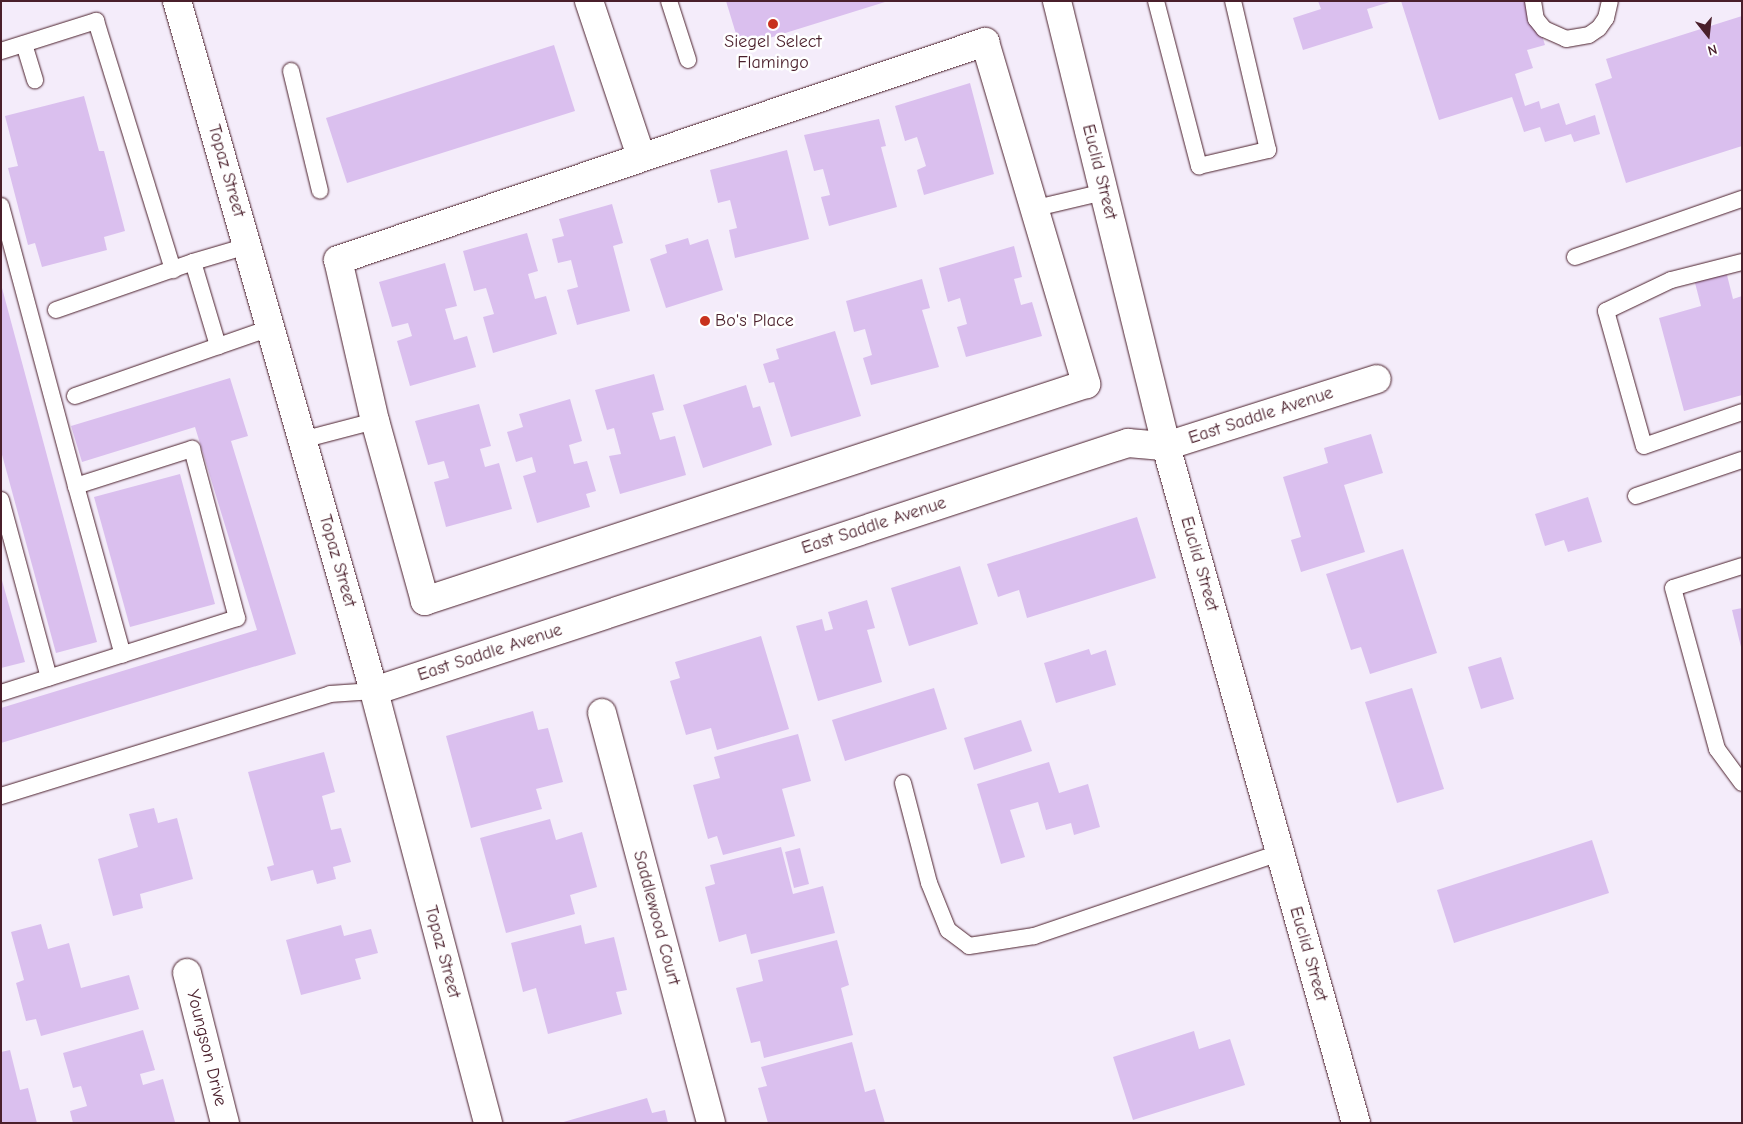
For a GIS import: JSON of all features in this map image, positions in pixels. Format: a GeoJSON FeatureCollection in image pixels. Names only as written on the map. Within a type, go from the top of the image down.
{"type":"FeatureCollection","features":[{"type":"Feature","properties":{"kind":"street","name":"Topaz Street"},"geometry":{"type":"LineString","coordinates":[[177,1],[374,691],[488,1123]]}},
{"type":"Feature","properties":{"kind":"street"},"geometry":{"type":"LineString","coordinates":[[589,1],[641,156]]}},
{"type":"Feature","properties":{"kind":"street","name":"Euclid Street"},"geometry":{"type":"LineString","coordinates":[[1057,1],[1166,446],[1356,1123]]}},
{"type":"Feature","properties":{"kind":"street"},"geometry":{"type":"LineString","coordinates":[[985,42],[1032,209],[1086,384],[425,601],[375,421],[338,260],[641,156],[985,42]]}},
{"type":"Feature","properties":{"kind":"street","name":"East Saddle Avenue"},"geometry":{"type":"LineString","coordinates":[[374,691],[1128,442],[1166,446],[1377,380]]}},
{"type":"Feature","properties":{"kind":"street","name":"Saddlewood Court"},"geometry":{"type":"LineString","coordinates":[[602,713],[711,1123]]}},
{"type":"Feature","properties":{"kind":"street","name":"Youngson Drive"},"geometry":{"type":"LineString","coordinates":[[187,973],[225,1123]]}},
{"type":"Feature","properties":{"kind":"lane"},"geometry":{"type":"LineString","coordinates":[[669,1],[688,60]]}},
{"type":"Feature","properties":{"kind":"lane"},"geometry":{"type":"LineString","coordinates":[[1156,1],[1200,166],[1268,150],[1233,1]]}},
{"type":"Feature","properties":{"kind":"lane"},"geometry":{"type":"LineString","coordinates":[[1533,1],[1536,19],[1544,29],[1566,39],[1589,35],[1599,28],[1606,18],[1610,1]]}},
{"type":"Feature","properties":{"kind":"lane"},"geometry":{"type":"LineString","coordinates":[[1,52],[96,21],[172,270]]}},
{"type":"Feature","properties":{"kind":"lane"},"geometry":{"type":"LineString","coordinates":[[24,44],[35,80]]}},
{"type":"Feature","properties":{"kind":"lane"},"geometry":{"type":"LineString","coordinates":[[291,71],[320,191]]}},
{"type":"Feature","properties":{"kind":"lane"},"geometry":{"type":"LineString","coordinates":[[1032,209],[1104,192]]}},
{"type":"Feature","properties":{"kind":"lane"},"geometry":{"type":"LineString","coordinates":[[1575,256],[1742,198]]}},
{"type":"Feature","properties":{"kind":"lane"},"geometry":{"type":"LineString","coordinates":[[1,206],[123,654]]}},
{"type":"Feature","properties":{"kind":"lane"},"geometry":{"type":"LineString","coordinates":[[56,310],[193,262],[247,246]]}},
{"type":"Feature","properties":{"kind":"lane"},"geometry":{"type":"LineString","coordinates":[[193,262],[218,346]]}},
{"type":"Feature","properties":{"kind":"lane"},"geometry":{"type":"LineString","coordinates":[[1742,262],[1671,280],[1606,311],[1644,446],[1742,412]]}},
{"type":"Feature","properties":{"kind":"lane"},"geometry":{"type":"LineString","coordinates":[[75,396],[270,328]]}},
{"type":"Feature","properties":{"kind":"lane"},"geometry":{"type":"LineString","coordinates":[[302,440],[375,421]]}},
{"type":"Feature","properties":{"kind":"lane"},"geometry":{"type":"LineString","coordinates":[[1,693],[237,618],[192,449],[76,486]]}},
{"type":"Feature","properties":{"kind":"lane"},"geometry":{"type":"LineString","coordinates":[[1636,496],[1742,460]]}},
{"type":"Feature","properties":{"kind":"lane"},"geometry":{"type":"LineString","coordinates":[[1,500],[49,678]]}},
{"type":"Feature","properties":{"kind":"lane"},"geometry":{"type":"LineString","coordinates":[[1742,566],[1673,588],[1717,749],[1742,783]]}},
{"type":"Feature","properties":{"kind":"lane"},"geometry":{"type":"LineString","coordinates":[[1,796],[330,694],[374,691]]}},
{"type":"Feature","properties":{"kind":"lane"},"geometry":{"type":"LineString","coordinates":[[903,783],[929,883],[948,930],[969,946],[1034,936],[1279,853]]}},
{"type":"Feature","properties":{"kind":"building","name":"Siegel Select Flamingo"},"geometry":{"type":"Polygon","coordinates":[[[726,1],[885,1],[885,2],[740,47],[726,1]]]}},
{"type":"Feature","properties":{"kind":"building"},"geometry":{"type":"Polygon","coordinates":[[[1318,1],[1390,2],[1367,9],[1373,28],[1303,50],[1293,18],[1321,9],[1318,1]]]}},
{"type":"Feature","properties":{"kind":"building"},"geometry":{"type":"Polygon","coordinates":[[[1401,1],[1531,1],[1545,45],[1527,50],[1533,68],[1515,74],[1525,106],[1539,101],[1541,109],[1559,103],[1566,125],[1595,115],[1600,134],[1574,142],[1571,134],[1545,142],[1540,127],[1524,132],[1512,97],[1439,120],[1401,1]]]}},
{"type":"Feature","properties":{"kind":"building"},"geometry":{"type":"Polygon","coordinates":[[[1742,16],[1742,146],[1626,183],[1595,84],[1612,78],[1606,59],[1742,16]]]}},
{"type":"Feature","properties":{"kind":"building"},"geometry":{"type":"Polygon","coordinates":[[[554,45],[575,111],[347,183],[326,118],[554,45]]]}},
{"type":"Feature","properties":{"kind":"building"},"geometry":{"type":"Polygon","coordinates":[[[970,83],[994,174],[924,195],[917,170],[926,166],[917,137],[905,141],[895,106],[970,83]]]}},
{"type":"Feature","properties":{"kind":"building"},"geometry":{"type":"Polygon","coordinates":[[[84,96],[99,151],[104,151],[125,231],[104,237],[107,250],[42,267],[35,243],[28,245],[8,168],[18,166],[5,116],[84,96]]]}},
{"type":"Feature","properties":{"kind":"building"},"geometry":{"type":"Polygon","coordinates":[[[879,119],[886,146],[881,147],[897,207],[829,226],[821,197],[830,195],[823,169],[814,171],[804,135],[879,119]]]}},
{"type":"Feature","properties":{"kind":"building"},"geometry":{"type":"Polygon","coordinates":[[[787,150],[809,239],[735,258],[729,230],[737,228],[730,200],[718,203],[710,170],[787,150]]]}},
{"type":"Feature","properties":{"kind":"building"},"geometry":{"type":"Polygon","coordinates":[[[612,204],[623,243],[613,246],[630,311],[577,325],[567,290],[578,287],[571,260],[558,263],[552,239],[564,236],[559,219],[612,204]]]}},
{"type":"Feature","properties":{"kind":"building"},"geometry":{"type":"Polygon","coordinates":[[[527,233],[538,271],[528,274],[535,299],[546,296],[557,334],[493,353],[483,317],[494,314],[486,288],[474,291],[463,251],[527,233]]]}},
{"type":"Feature","properties":{"kind":"building"},"geometry":{"type":"Polygon","coordinates":[[[688,238],[690,245],[708,239],[723,290],[666,308],[650,259],[667,253],[665,245],[688,238]]]}},
{"type":"Feature","properties":{"kind":"building"},"geometry":{"type":"Polygon","coordinates":[[[1014,246],[1022,277],[1014,279],[1021,305],[1032,302],[1042,336],[966,357],[957,327],[967,324],[960,298],[948,302],[939,268],[1014,246]]]}},
{"type":"Feature","properties":{"kind":"building"},"geometry":{"type":"Polygon","coordinates":[[[445,263],[457,306],[445,309],[454,340],[467,336],[476,367],[410,386],[397,341],[412,336],[408,323],[392,327],[379,282],[445,263]]]}},
{"type":"Feature","properties":{"kind":"building"},"geometry":{"type":"Polygon","coordinates":[[[1726,271],[1733,299],[1742,296],[1742,395],[1684,411],[1659,318],[1701,306],[1694,279],[1726,271]]]}},
{"type":"Feature","properties":{"kind":"building"},"geometry":{"type":"Polygon","coordinates":[[[922,279],[930,308],[922,310],[939,367],[871,385],[863,358],[872,355],[865,329],[854,332],[846,301],[922,279]]]}},
{"type":"Feature","properties":{"kind":"building"},"geometry":{"type":"Polygon","coordinates":[[[2,288],[97,642],[56,653],[1,451],[2,288]]]}},
{"type":"Feature","properties":{"kind":"building"},"geometry":{"type":"Polygon","coordinates":[[[835,331],[861,416],[791,437],[774,382],[769,383],[763,364],[779,359],[776,349],[835,331]]]}},
{"type":"Feature","properties":{"kind":"building"},"geometry":{"type":"Polygon","coordinates":[[[654,374],[664,410],[652,413],[660,440],[675,436],[686,475],[620,494],[609,456],[621,454],[614,428],[607,430],[595,390],[654,374]]]}},
{"type":"Feature","properties":{"kind":"building"},"geometry":{"type":"Polygon","coordinates":[[[230,378],[248,436],[231,441],[296,654],[1,743],[1,708],[257,630],[195,427],[82,462],[71,426],[230,378]]]}},
{"type":"Feature","properties":{"kind":"building"},"geometry":{"type":"Polygon","coordinates":[[[746,385],[753,408],[760,406],[772,445],[703,468],[683,405],[746,385]]]}},
{"type":"Feature","properties":{"kind":"building"},"geometry":{"type":"Polygon","coordinates":[[[570,399],[582,441],[569,445],[574,464],[587,461],[596,491],[586,494],[590,507],[537,523],[523,476],[536,472],[532,457],[516,462],[507,432],[523,427],[519,414],[570,399]]]}},
{"type":"Feature","properties":{"kind":"building"},"geometry":{"type":"Polygon","coordinates":[[[479,404],[491,446],[480,449],[485,467],[499,463],[512,509],[446,527],[434,482],[449,478],[444,461],[428,465],[415,421],[479,404]]]}},
{"type":"Feature","properties":{"kind":"building"},"geometry":{"type":"Polygon","coordinates":[[[1371,434],[1383,473],[1344,485],[1365,552],[1301,572],[1291,540],[1301,537],[1283,477],[1328,463],[1324,448],[1371,434]]]}},
{"type":"Feature","properties":{"kind":"building"},"geometry":{"type":"Polygon","coordinates":[[[180,474],[215,604],[130,627],[94,497],[180,474]]]}},
{"type":"Feature","properties":{"kind":"building"},"geometry":{"type":"Polygon","coordinates":[[[1588,497],[1602,542],[1568,552],[1564,540],[1545,546],[1535,514],[1588,497]]]}},
{"type":"Feature","properties":{"kind":"building"},"geometry":{"type":"Polygon","coordinates":[[[1137,517],[1156,578],[1027,618],[1019,590],[998,597],[987,564],[1137,517]]]}},
{"type":"Feature","properties":{"kind":"building"},"geometry":{"type":"Polygon","coordinates":[[[1403,549],[1437,653],[1370,674],[1361,647],[1351,650],[1326,574],[1403,549]]]}},
{"type":"Feature","properties":{"kind":"building"},"geometry":{"type":"Polygon","coordinates":[[[960,566],[978,624],[909,646],[891,588],[960,566]]]}},
{"type":"Feature","properties":{"kind":"building"},"geometry":{"type":"Polygon","coordinates":[[[1,577],[25,662],[1,668],[1,577]]]}},
{"type":"Feature","properties":{"kind":"building"},"geometry":{"type":"Polygon","coordinates":[[[867,600],[875,628],[867,630],[882,682],[818,701],[796,626],[822,619],[825,631],[833,629],[828,612],[867,600]]]}},
{"type":"Feature","properties":{"kind":"building"},"geometry":{"type":"Polygon","coordinates":[[[1742,608],[1742,647],[1741,647],[1732,610],[1742,608]]]}},
{"type":"Feature","properties":{"kind":"building"},"geometry":{"type":"Polygon","coordinates":[[[761,636],[789,729],[717,750],[711,728],[686,735],[670,681],[680,678],[675,662],[761,636]]]}},
{"type":"Feature","properties":{"kind":"building"},"geometry":{"type":"Polygon","coordinates":[[[1089,649],[1091,655],[1106,650],[1116,685],[1056,703],[1044,663],[1089,649]]]}},
{"type":"Feature","properties":{"kind":"building"},"geometry":{"type":"Polygon","coordinates":[[[1501,657],[1514,699],[1481,709],[1468,667],[1501,657]]]}},
{"type":"Feature","properties":{"kind":"building"},"geometry":{"type":"Polygon","coordinates":[[[934,688],[947,729],[845,761],[832,720],[934,688]]]}},
{"type":"Feature","properties":{"kind":"building"},"geometry":{"type":"Polygon","coordinates":[[[1412,688],[1444,789],[1397,803],[1365,702],[1412,688]]]}},
{"type":"Feature","properties":{"kind":"building"},"geometry":{"type":"Polygon","coordinates":[[[533,711],[538,730],[548,728],[563,782],[536,789],[542,809],[471,828],[446,736],[533,711]]]}},
{"type":"Feature","properties":{"kind":"building"},"geometry":{"type":"Polygon","coordinates":[[[1021,720],[1032,751],[974,770],[964,738],[1021,720]]]}},
{"type":"Feature","properties":{"kind":"building"},"geometry":{"type":"Polygon","coordinates":[[[798,734],[811,781],[782,789],[795,836],[723,855],[717,836],[708,839],[693,785],[720,778],[714,757],[798,734]]]}},
{"type":"Feature","properties":{"kind":"building"},"geometry":{"type":"Polygon","coordinates":[[[324,752],[335,792],[322,796],[331,830],[341,828],[351,862],[333,867],[336,879],[317,884],[313,870],[271,881],[267,867],[274,865],[248,772],[324,752]]]}},
{"type":"Feature","properties":{"kind":"building"},"geometry":{"type":"Polygon","coordinates":[[[1049,762],[1059,793],[1088,784],[1100,827],[1074,835],[1071,823],[1046,830],[1038,802],[1010,810],[1025,857],[1001,864],[977,784],[1049,762]]]}},
{"type":"Feature","properties":{"kind":"building"},"geometry":{"type":"Polygon","coordinates":[[[154,808],[158,823],[177,818],[193,879],[140,894],[143,908],[113,916],[98,859],[138,847],[129,814],[154,808]]]}},
{"type":"Feature","properties":{"kind":"building"},"geometry":{"type":"Polygon","coordinates":[[[550,819],[556,840],[582,832],[597,887],[570,895],[575,914],[506,933],[480,838],[550,819]]]}},
{"type":"Feature","properties":{"kind":"building"},"geometry":{"type":"Polygon","coordinates":[[[1592,840],[1609,893],[1454,943],[1437,890],[1592,840]]]}},
{"type":"Feature","properties":{"kind":"building"},"geometry":{"type":"Polygon","coordinates":[[[781,847],[793,894],[823,886],[835,933],[751,954],[746,934],[719,942],[705,887],[715,884],[710,865],[781,847]]]}},
{"type":"Feature","properties":{"kind":"building"},"geometry":{"type":"Polygon","coordinates":[[[800,848],[809,884],[794,888],[785,852],[800,848]]]}},
{"type":"Feature","properties":{"kind":"building"},"geometry":{"type":"Polygon","coordinates":[[[41,924],[48,949],[69,943],[81,988],[129,975],[139,1009],[41,1036],[36,1019],[26,1021],[16,983],[24,980],[11,932],[41,924]]]}},
{"type":"Feature","properties":{"kind":"building"},"geometry":{"type":"Polygon","coordinates":[[[341,925],[344,936],[371,929],[378,953],[355,959],[361,979],[301,995],[286,940],[341,925]]]}},
{"type":"Feature","properties":{"kind":"building"},"geometry":{"type":"Polygon","coordinates":[[[581,925],[585,944],[614,937],[627,990],[616,992],[622,1014],[548,1034],[536,988],[523,992],[511,943],[581,925]]]}},
{"type":"Feature","properties":{"kind":"building"},"geometry":{"type":"Polygon","coordinates":[[[837,940],[849,985],[841,988],[853,1035],[764,1058],[760,1041],[751,1043],[736,988],[763,981],[758,960],[837,940]]]}},
{"type":"Feature","properties":{"kind":"building"},"geometry":{"type":"Polygon","coordinates":[[[143,1030],[155,1070],[140,1074],[143,1085],[163,1079],[175,1122],[73,1123],[70,1111],[87,1106],[81,1086],[73,1088],[63,1053],[143,1030]]]}},
{"type":"Feature","properties":{"kind":"building"},"geometry":{"type":"Polygon","coordinates":[[[1194,1031],[1199,1049],[1230,1039],[1245,1085],[1133,1120],[1113,1057],[1194,1031]]]}},
{"type":"Feature","properties":{"kind":"building"},"geometry":{"type":"Polygon","coordinates":[[[852,1042],[865,1092],[875,1089],[885,1123],[768,1123],[758,1088],[767,1086],[761,1067],[852,1042]]]}},
{"type":"Feature","properties":{"kind":"building"},"geometry":{"type":"Polygon","coordinates":[[[10,1050],[20,1090],[28,1088],[37,1123],[1,1123],[1,1052],[10,1050]]]}},
{"type":"Feature","properties":{"kind":"building"},"geometry":{"type":"Polygon","coordinates":[[[647,1098],[652,1113],[665,1110],[668,1123],[560,1123],[647,1098]]]}},
{"type":"Feature","properties":{"kind":"place","name":"Siegel Select Flamingo"},"geometry":{"type":"Point","coordinates":[773,24]}},
{"type":"Feature","properties":{"kind":"place","name":"Bo's Place"},"geometry":{"type":"Point","coordinates":[705,321]}}]}
